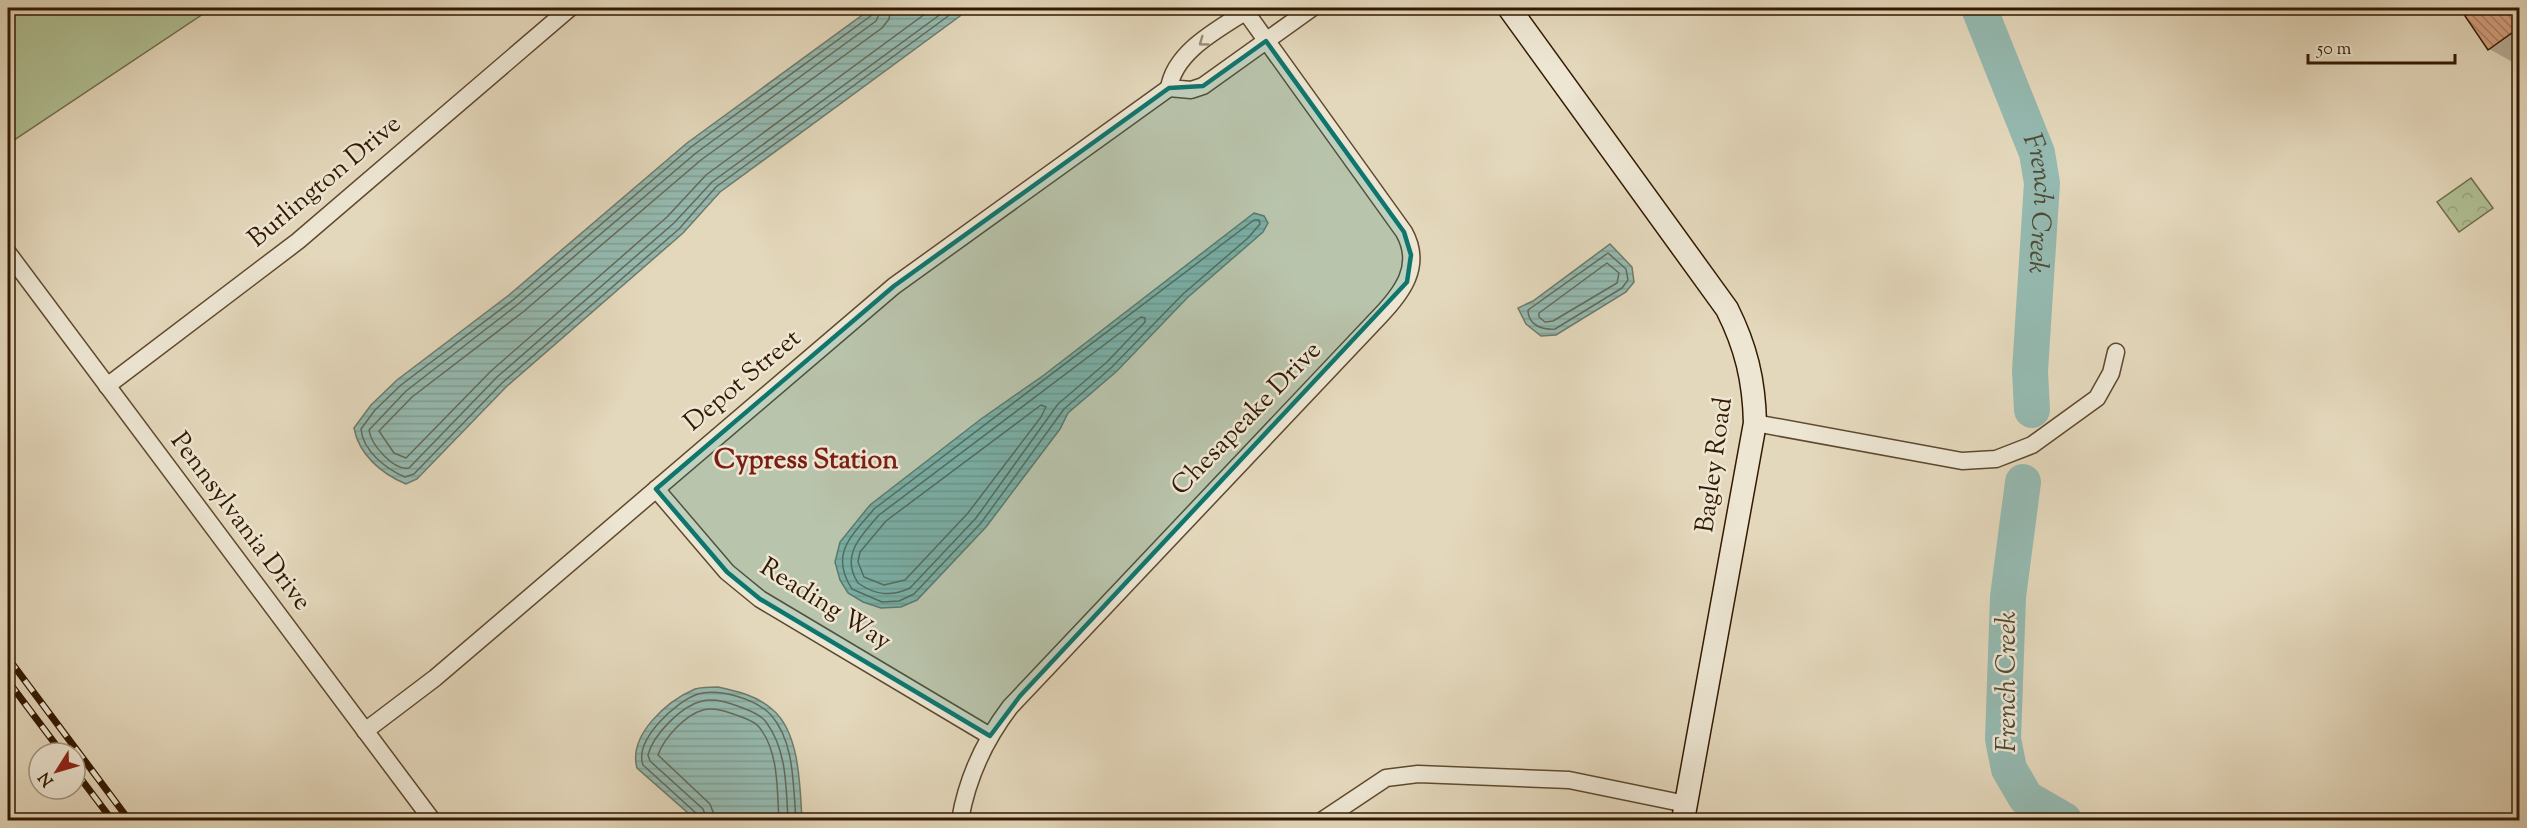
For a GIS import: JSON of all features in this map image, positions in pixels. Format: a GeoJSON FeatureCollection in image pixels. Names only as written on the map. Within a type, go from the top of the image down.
{"type":"FeatureCollection","features":[{"type":"Feature","properties":{"kind":"street","name":"Burlington Drive"},"geometry":{"type":"LineString","coordinates":[[107,386],[298,241],[570,8]]}},
{"type":"Feature","properties":{"kind":"street"},"geometry":{"type":"LineString","coordinates":[[1169,88],[1191,90],[1203,86],[1312,8]]}},
{"type":"Feature","properties":{"kind":"street","name":"Bagley Road"},"geometry":{"type":"LineString","coordinates":[[1509,8],[1727,309],[1748,356],[1754,389],[1755,423],[1685,812]]}},
{"type":"Feature","properties":{"kind":"street"},"geometry":{"type":"LineString","coordinates":[[1246,9],[1266,41]]}},
{"type":"Feature","properties":{"kind":"street","name":"Depot Street"},"geometry":{"type":"LineString","coordinates":[[365,731],[435,678],[894,286],[1169,88],[1173,71],[1189,52],[1246,9]]}},
{"type":"Feature","properties":{"kind":"street","name":"Chesapeake Drive"},"geometry":{"type":"LineString","coordinates":[[960,820],[969,784],[990,736],[1020,696],[1379,317],[1407,282],[1411,255],[1404,232],[1266,41]]}},
{"type":"Feature","properties":{"kind":"street","name":"Pennsylvania Drive"},"geometry":{"type":"LineString","coordinates":[[8,253],[432,820]]}},
{"type":"Feature","properties":{"kind":"street"},"geometry":{"type":"LineString","coordinates":[[1755,423],[1962,461],[1996,459],[2032,445],[2097,398],[2108,380],[2116,352]]}},
{"type":"Feature","properties":{"kind":"street","name":"Reading Way"},"geometry":{"type":"LineString","coordinates":[[656,489],[728,572],[752,593],[990,736]]}},
{"type":"Feature","properties":{"kind":"street"},"geometry":{"type":"LineString","coordinates":[[1323,820],[1386,778],[1418,774],[1569,780],[1685,812]]}},
{"type":"Feature","properties":{"kind":"lane"},"geometry":{"type":"LineString","coordinates":[[8,811],[15,820]]}},
{"type":"Feature","properties":{"kind":"highlighted area"},"geometry":{"type":"Polygon","coordinates":[[[1266,41],[1404,232],[1411,255],[1407,282],[1020,696],[990,736],[760,599],[727,572],[656,489],[894,286],[1169,88],[1203,86],[1266,41]]]}},
{"type":"Feature","properties":{"kind":"green space"},"geometry":{"type":"Polygon","coordinates":[[[8,8],[212,8],[8,144],[8,8]]]}},
{"type":"Feature","properties":{"kind":"green space"},"geometry":{"type":"Polygon","coordinates":[[[2471,178],[2493,208],[2459,232],[2437,202],[2471,178]]]}},
{"type":"Feature","properties":{"kind":"water"},"geometry":{"type":"Polygon","coordinates":[[[872,8],[966,8],[960,16],[720,192],[683,233],[506,387],[417,479],[406,484],[388,475],[366,455],[354,428],[371,405],[397,380],[509,295],[687,143],[872,8]]]}},
{"type":"Feature","properties":{"kind":"water"},"geometry":{"type":"Polygon","coordinates":[[[1254,213],[1264,216],[1268,223],[1263,232],[1187,298],[1117,371],[1068,413],[1060,429],[986,527],[917,600],[901,607],[881,608],[863,602],[848,593],[840,580],[835,562],[840,542],[870,505],[981,419],[1044,375],[1254,213]]]}},
{"type":"Feature","properties":{"kind":"water"},"geometry":{"type":"Polygon","coordinates":[[[1610,244],[1632,267],[1634,282],[1626,292],[1556,335],[1541,336],[1526,324],[1518,308],[1533,301],[1610,244]]]}},
{"type":"Feature","properties":{"kind":"water"},"geometry":{"type":"Polygon","coordinates":[[[718,687],[740,692],[761,701],[782,720],[794,746],[802,820],[696,820],[637,768],[638,743],[652,721],[662,711],[684,694],[695,689],[718,687]]]}},
{"type":"Feature","properties":{"kind":"building"},"geometry":{"type":"Polygon","coordinates":[[[2476,8],[2520,8],[2520,27],[2488,50],[2465,16],[2476,8]]]}},
{"type":"Feature","properties":{"kind":"waterway","name":"French Creek"},"geometry":{"type":"LineString","coordinates":[[1979,8],[2037,153],[2042,183],[2030,371],[2032,410]]}},
{"type":"Feature","properties":{"kind":"waterway","name":"French Creek"},"geometry":{"type":"LineString","coordinates":[[2023,482],[2008,597],[2003,739],[2009,769],[2026,798],[2064,820]]}},
{"type":"Feature","properties":{"kind":"railway"},"geometry":{"type":"LineString","coordinates":[[8,658],[129,820]]}},
{"type":"Feature","properties":{"kind":"railway"},"geometry":{"type":"LineString","coordinates":[[8,681],[53,741]]}},
{"type":"Feature","properties":{"kind":"railway"},"geometry":{"type":"LineString","coordinates":[[87,787],[112,820]]}},
{"type":"Feature","properties":{"kind":"district","name":"Cypress Station"},"geometry":{"type":"Point","coordinates":[806,461]}}]}
